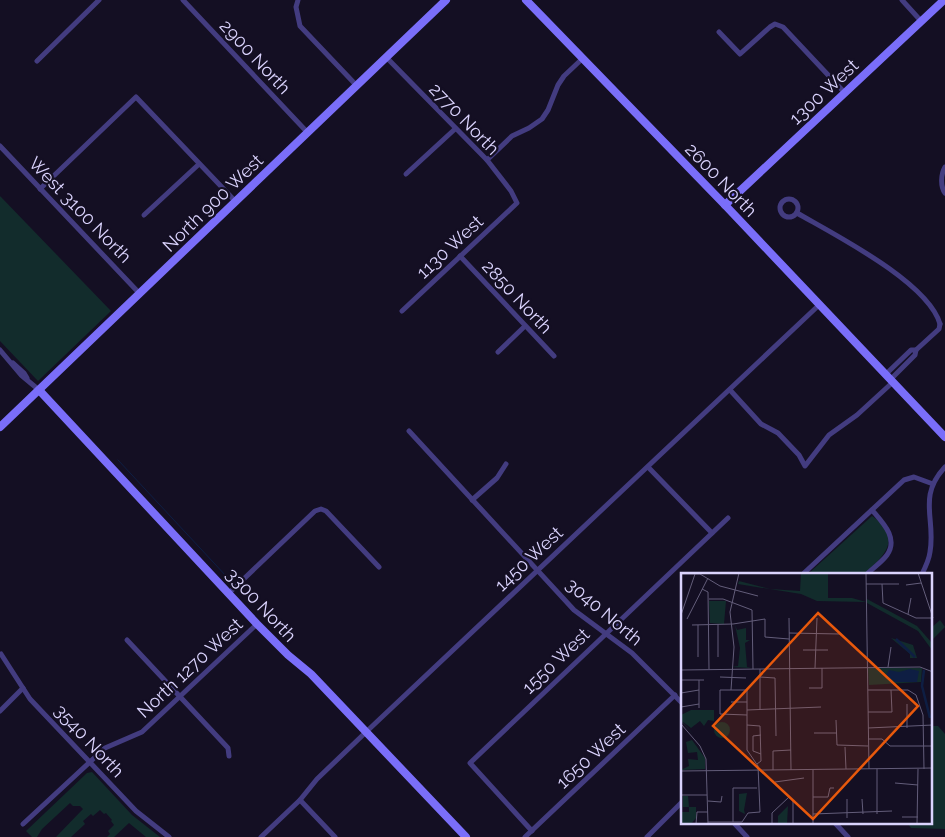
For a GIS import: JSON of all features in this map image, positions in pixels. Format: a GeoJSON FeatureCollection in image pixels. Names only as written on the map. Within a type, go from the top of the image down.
{"type":"FeatureCollection","features":[{"type":"Feature","properties":{"kind":"street"},"geometry":{"type":"LineString","coordinates":[[36,61],[99,0]]}},
{"type":"Feature","properties":{"kind":"street","name":"2900 North"},"geometry":{"type":"LineString","coordinates":[[183,0],[308,133]]}},
{"type":"Feature","properties":{"kind":"street"},"geometry":{"type":"LineString","coordinates":[[298,0],[296,7],[300,26],[357,86]]}},
{"type":"Feature","properties":{"kind":"street","name":"North 900 West"},"geometry":{"type":"LineString","coordinates":[[0,428],[446,0]]}},
{"type":"Feature","properties":{"kind":"street","name":"2600 North"},"geometry":{"type":"LineString","coordinates":[[526,0],[582,60],[725,205],[945,437]]}},
{"type":"Feature","properties":{"kind":"street"},"geometry":{"type":"LineString","coordinates":[[902,0],[921,21]]}},
{"type":"Feature","properties":{"kind":"street","name":"1300 West"},"geometry":{"type":"LineString","coordinates":[[725,205],[944,0]]}},
{"type":"Feature","properties":{"kind":"street"},"geometry":{"type":"LineString","coordinates":[[719,32],[740,54],[770,27],[775,24],[783,27],[845,93]]}},
{"type":"Feature","properties":{"kind":"street","name":"2770 North"},"geometry":{"type":"LineString","coordinates":[[386,58],[487,160],[517,203]]}},
{"type":"Feature","properties":{"kind":"street"},"geometry":{"type":"LineString","coordinates":[[487,160],[512,136],[529,128],[542,118],[548,110],[558,85],[564,76],[582,60]]}},
{"type":"Feature","properties":{"kind":"street"},"geometry":{"type":"LineString","coordinates":[[40,189],[136,97],[198,165],[236,202]]}},
{"type":"Feature","properties":{"kind":"street"},"geometry":{"type":"LineString","coordinates":[[406,174],[455,129]]}},
{"type":"Feature","properties":{"kind":"street","name":"West 3100 North"},"geometry":{"type":"LineString","coordinates":[[0,146],[140,294]]}},
{"type":"Feature","properties":{"kind":"street"},"geometry":{"type":"LineString","coordinates":[[144,216],[198,165]]}},
{"type":"Feature","properties":{"kind":"street"},"geometry":{"type":"LineString","coordinates":[[944,192],[942,173],[945,167]]}},
{"type":"Feature","properties":{"kind":"street","name":"1130 West"},"geometry":{"type":"LineString","coordinates":[[402,311],[517,203]]}},
{"type":"Feature","properties":{"kind":"street"},"geometry":{"type":"LineString","coordinates":[[730,390],[761,424],[778,433],[799,455],[805,466],[829,435],[856,415],[890,379],[911,350],[916,350],[942,325],[934,309],[908,283],[890,269],[797,213]]}},
{"type":"Feature","properties":{"kind":"street","name":"2850 North"},"geometry":{"type":"LineString","coordinates":[[460,256],[554,356]]}},
{"type":"Feature","properties":{"kind":"street","name":"1450 West"},"geometry":{"type":"LineString","coordinates":[[261,837],[300,800],[317,779],[365,732],[819,305]]}},
{"type":"Feature","properties":{"kind":"street"},"geometry":{"type":"LineString","coordinates":[[498,352],[526,326]]}},
{"type":"Feature","properties":{"kind":"street"},"geometry":{"type":"LineString","coordinates":[[0,350],[21,375],[39,390]]}},
{"type":"Feature","properties":{"kind":"street","name":"3300 North"},"geometry":{"type":"LineString","coordinates":[[39,390],[257,624],[288,656],[311,674],[466,837]]}},
{"type":"Feature","properties":{"kind":"street","name":"3040 North"},"geometry":{"type":"LineString","coordinates":[[409,431],[574,610],[646,665],[681,701]]}},
{"type":"Feature","properties":{"kind":"street"},"geometry":{"type":"LineString","coordinates":[[472,500],[496,478],[506,464]]}},
{"type":"Feature","properties":{"kind":"street"},"geometry":{"type":"LineString","coordinates":[[648,466],[712,533]]}},
{"type":"Feature","properties":{"kind":"street"},"geometry":{"type":"LineString","coordinates":[[922,573],[930,553],[928,504],[933,484],[945,467]]}},
{"type":"Feature","properties":{"kind":"street"},"geometry":{"type":"LineString","coordinates":[[804,573],[904,480],[914,476],[933,484]]}},
{"type":"Feature","properties":{"kind":"street"},"geometry":{"type":"LineString","coordinates":[[229,593],[315,511],[321,509],[326,511],[379,567]]}},
{"type":"Feature","properties":{"kind":"street"},"geometry":{"type":"LineString","coordinates":[[868,573],[888,554],[892,542],[887,527],[872,510]]}},
{"type":"Feature","properties":{"kind":"street","name":"1550 West"},"geometry":{"type":"LineString","coordinates":[[532,831],[470,763],[728,518]]}},
{"type":"Feature","properties":{"kind":"street","name":"North 1270 West"},"geometry":{"type":"LineString","coordinates":[[23,824],[105,748],[142,732],[257,624]]}},
{"type":"Feature","properties":{"kind":"street"},"geometry":{"type":"LineString","coordinates":[[127,640],[228,748],[229,756]]}},
{"type":"Feature","properties":{"kind":"street","name":"3540 North"},"geometry":{"type":"LineString","coordinates":[[1,654],[30,699],[136,811],[169,837]]}},
{"type":"Feature","properties":{"kind":"street"},"geometry":{"type":"LineString","coordinates":[[0,711],[23,688]]}},
{"type":"Feature","properties":{"kind":"street","name":"1650 West"},"geometry":{"type":"LineString","coordinates":[[525,837],[675,695]]}},
{"type":"Feature","properties":{"kind":"street"},"geometry":{"type":"LineString","coordinates":[[300,800],[335,837]]}},
{"type":"Feature","properties":{"kind":"street"},"geometry":{"type":"LineString","coordinates":[[647,837],[681,803]]}},
{"type":"Feature","properties":{"kind":"street"},"geometry":{"type":"LineString","coordinates":[[735,824],[747,837]]}},
{"type":"Feature","properties":{"kind":"street"},"geometry":{"type":"LineString","coordinates":[[836,824],[848,837]]}},
{"type":"Feature","properties":{"kind":"green space"},"geometry":{"type":"Polygon","coordinates":[[[0,196],[111,311],[38,381],[0,341],[0,196]]]}},
{"type":"Feature","properties":{"kind":"green space"},"geometry":{"type":"Polygon","coordinates":[[[872,516],[882,524],[887,532],[889,539],[884,554],[865,573],[809,573],[872,516]]]}},
{"type":"Feature","properties":{"kind":"green space"},"geometry":{"type":"Polygon","coordinates":[[[940,620],[945,627],[933,639],[932,627],[940,620]]]}},
{"type":"Feature","properties":{"kind":"green space"},"geometry":{"type":"Polygon","coordinates":[[[932,726],[938,726],[945,734],[945,829],[911,828],[908,824],[932,824],[932,726]]]}},
{"type":"Feature","properties":{"kind":"green space"},"geometry":{"type":"Polygon","coordinates":[[[92,772],[132,815],[160,837],[146,837],[129,823],[114,837],[107,837],[110,834],[108,831],[114,825],[106,813],[104,814],[100,810],[93,816],[91,814],[83,821],[85,824],[71,837],[56,837],[83,809],[70,803],[42,829],[37,837],[32,837],[26,831],[87,773],[92,772]]]}},
{"type":"Feature","properties":{"kind":"waterway"},"geometry":{"type":"LineString","coordinates":[[118,460],[227,577]]}}]}
